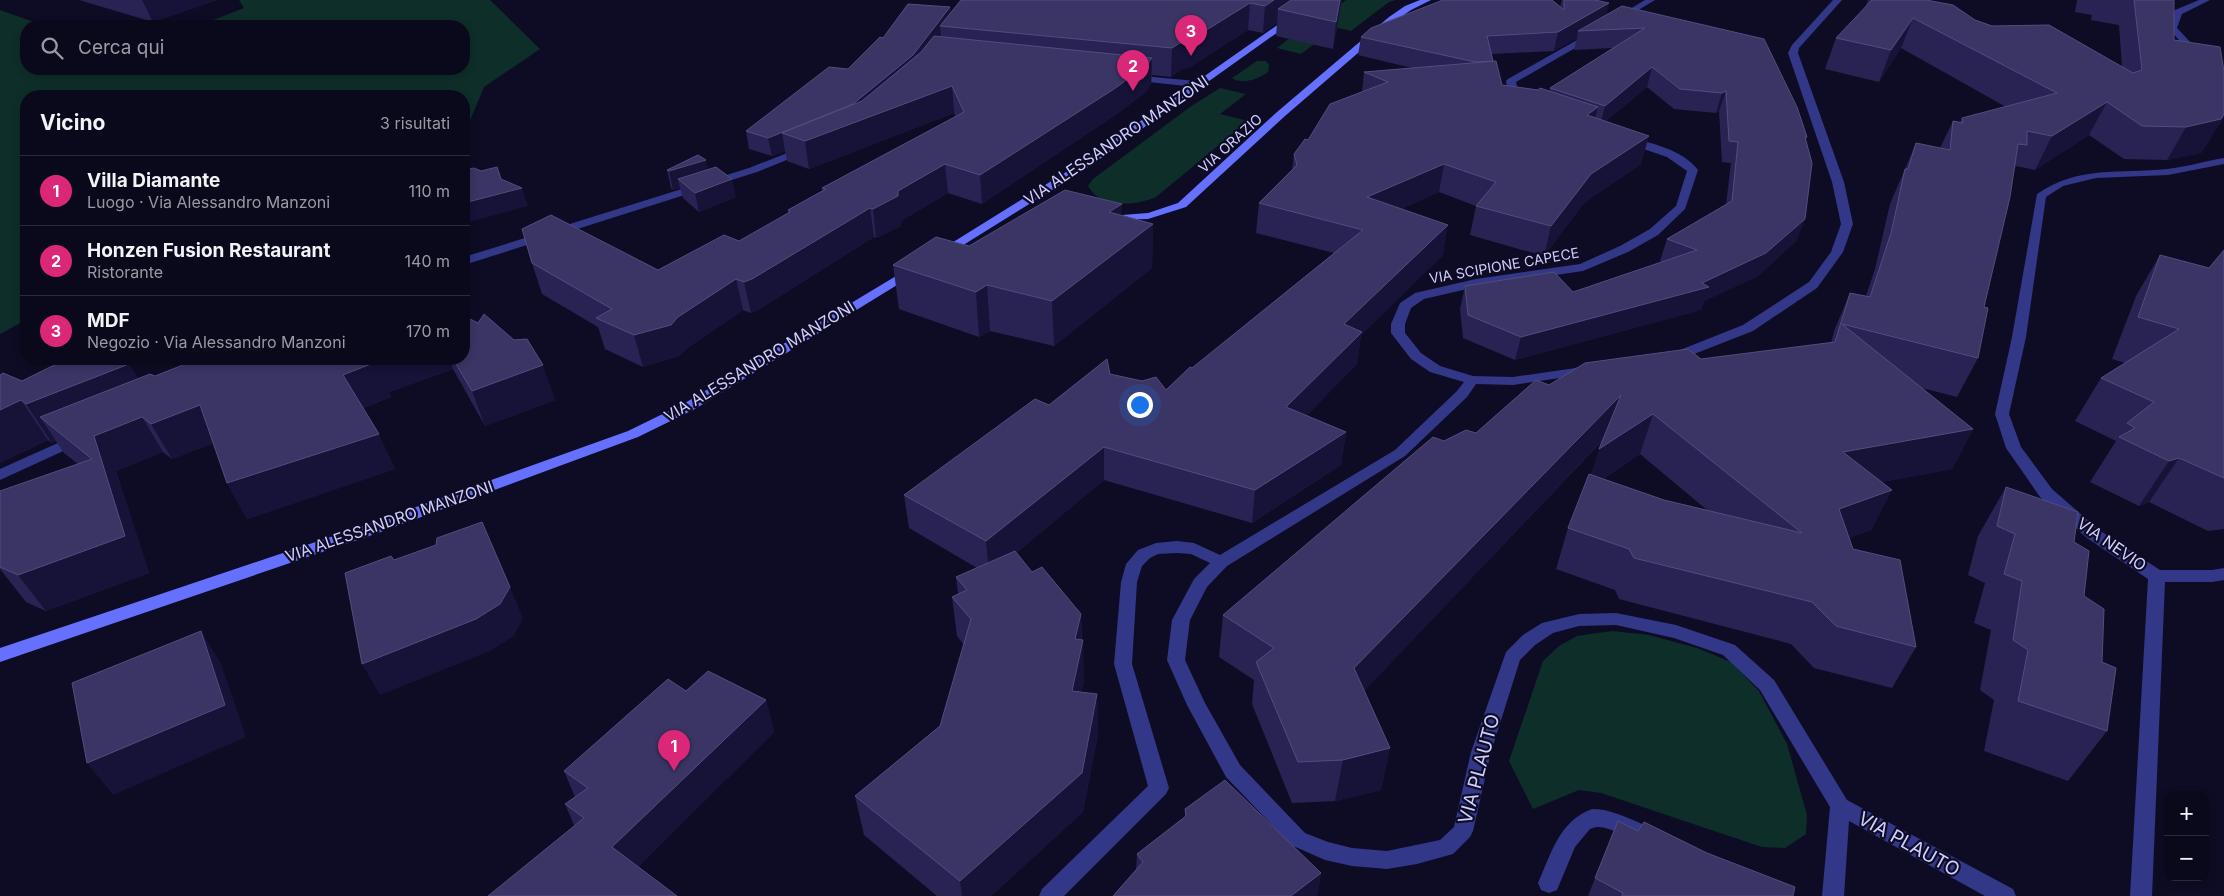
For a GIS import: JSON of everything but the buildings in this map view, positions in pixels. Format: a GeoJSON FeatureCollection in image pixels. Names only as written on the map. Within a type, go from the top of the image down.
{"type":"FeatureCollection","features":[{"type":"Feature","properties":{"kind":"street","name":"VIA ALESSANDRO MANZONI"},"geometry":{"type":"LineString","coordinates":[[0,655],[372,529],[633,434],[690,406],[1083,166],[1196,84],[1319,0]]}},
{"type":"Feature","properties":{"kind":"street","name":"VIA ORAZIO"},"geometry":{"type":"LineString","coordinates":[[1102,218],[1130,219],[1163,214],[1182,205],[1281,114],[1392,19],[1408,8],[1427,0]]}},
{"type":"Feature","properties":{"kind":"street"},"geometry":{"type":"LineString","coordinates":[[1534,110],[1514,95],[1511,81],[1650,0]]}},
{"type":"Feature","properties":{"kind":"street"},"geometry":{"type":"LineString","coordinates":[[1658,358],[1684,353],[1748,328],[1813,285],[1837,252],[1847,224],[1838,182],[1793,53],[1795,47],[1838,0]]}},
{"type":"Feature","properties":{"kind":"street"},"geometry":{"type":"LineString","coordinates":[[2206,0],[2178,12],[2172,28],[2224,84]]}},
{"type":"Feature","properties":{"kind":"street"},"geometry":{"type":"LineString","coordinates":[[1118,77],[1196,84]]}},
{"type":"Feature","properties":{"kind":"street","name":"VIA SCIPIONE CAPECE"},"geometry":{"type":"LineString","coordinates":[[1605,368],[1513,381],[1472,380],[1435,368],[1416,356],[1398,333],[1398,324],[1405,306],[1420,296],[1476,283],[1584,267],[1624,249],[1654,232],[1681,207],[1693,170],[1687,162],[1675,156],[1619,138]]}},
{"type":"Feature","properties":{"kind":"street"},"geometry":{"type":"LineString","coordinates":[[470,259],[754,170],[815,144]]}},
{"type":"Feature","properties":{"kind":"street","name":"VIA NEVIO"},"geometry":{"type":"LineString","coordinates":[[2141,896],[2157,576],[2093,534],[2046,493],[2014,448],[2002,414],[2019,337],[2041,196],[2059,184],[2096,175],[2168,172],[2224,161]]}},
{"type":"Feature","properties":{"kind":"street"},"geometry":{"type":"LineString","coordinates":[[1020,206],[1036,210]]}},
{"type":"Feature","properties":{"kind":"street","name":"VIA PLAUTO"},"geometry":{"type":"LineString","coordinates":[[1472,380],[1462,394],[1400,453],[1221,562],[1200,583],[1181,620],[1176,660],[1196,705],[1233,771],[1298,839],[1325,851],[1352,857],[1387,860],[1446,848],[1462,831],[1481,752],[1512,657],[1530,640],[1548,628],[1579,620],[1616,619],[1676,632],[1729,650],[1767,685],[1840,806],[2005,896]]}},
{"type":"Feature","properties":{"kind":"street"},"geometry":{"type":"LineString","coordinates":[[0,476],[90,434]]}},
{"type":"Feature","properties":{"kind":"street"},"geometry":{"type":"LineString","coordinates":[[1050,896],[1159,788],[1123,664],[1130,582],[1134,564],[1144,554],[1156,549],[1177,547],[1194,549],[1221,562]]}},
{"type":"Feature","properties":{"kind":"street"},"geometry":{"type":"LineString","coordinates":[[2157,576],[2212,576],[2224,574]]}},
{"type":"Feature","properties":{"kind":"street","name":"VIA PLAUTO"},"geometry":{"type":"LineString","coordinates":[[1833,896],[1840,806]]}},
{"type":"Feature","properties":{"kind":"street"},"geometry":{"type":"LineString","coordinates":[[1549,883],[1574,829],[1582,822],[1600,818],[1656,838]]}},
{"type":"Feature","properties":{"kind":"green space"},"geometry":{"type":"Polygon","coordinates":[[[239,0],[490,0],[540,49],[484,87],[470,121],[470,90],[20,90],[20,323],[0,334],[0,10],[28,20],[20,20],[20,75],[470,75],[470,20],[213,20],[244,8],[239,0]]]}},
{"type":"Feature","properties":{"kind":"green space"},"geometry":{"type":"Polygon","coordinates":[[[1346,0],[1396,0],[1389,2],[1351,31],[1317,23],[1346,0]]]}},
{"type":"Feature","properties":{"kind":"green space"},"geometry":{"type":"Polygon","coordinates":[[[1291,37],[1317,42],[1301,54],[1277,48],[1291,37]]]}},
{"type":"Feature","properties":{"kind":"green space"},"geometry":{"type":"Polygon","coordinates":[[[1257,61],[1266,61],[1269,65],[1268,72],[1260,77],[1246,81],[1232,78],[1257,61]]]}},
{"type":"Feature","properties":{"kind":"green space"},"geometry":{"type":"Polygon","coordinates":[[[1220,88],[1246,94],[1220,114],[1248,121],[1156,197],[1128,204],[1109,202],[1101,199],[1088,186],[1093,179],[1190,107],[1220,88]]]}},
{"type":"Feature","properties":{"kind":"green space"},"geometry":{"type":"Polygon","coordinates":[[[1612,631],[1649,635],[1697,648],[1731,662],[1759,691],[1787,744],[1807,815],[1806,834],[1785,848],[1762,847],[1601,793],[1579,790],[1533,809],[1509,761],[1543,661],[1559,646],[1577,636],[1612,631]]]}},
{"type":"Feature","properties":{"kind":"place","name":"MDF"},"geometry":{"type":"Point","coordinates":[1191,56]}},
{"type":"Feature","properties":{"kind":"place","name":"Honzen Fusion Restaurant"},"geometry":{"type":"Point","coordinates":[1133,91]}},
{"type":"Feature","properties":{"kind":"place","name":"Villa Diamante"},"geometry":{"type":"Point","coordinates":[674,771]}}]}
